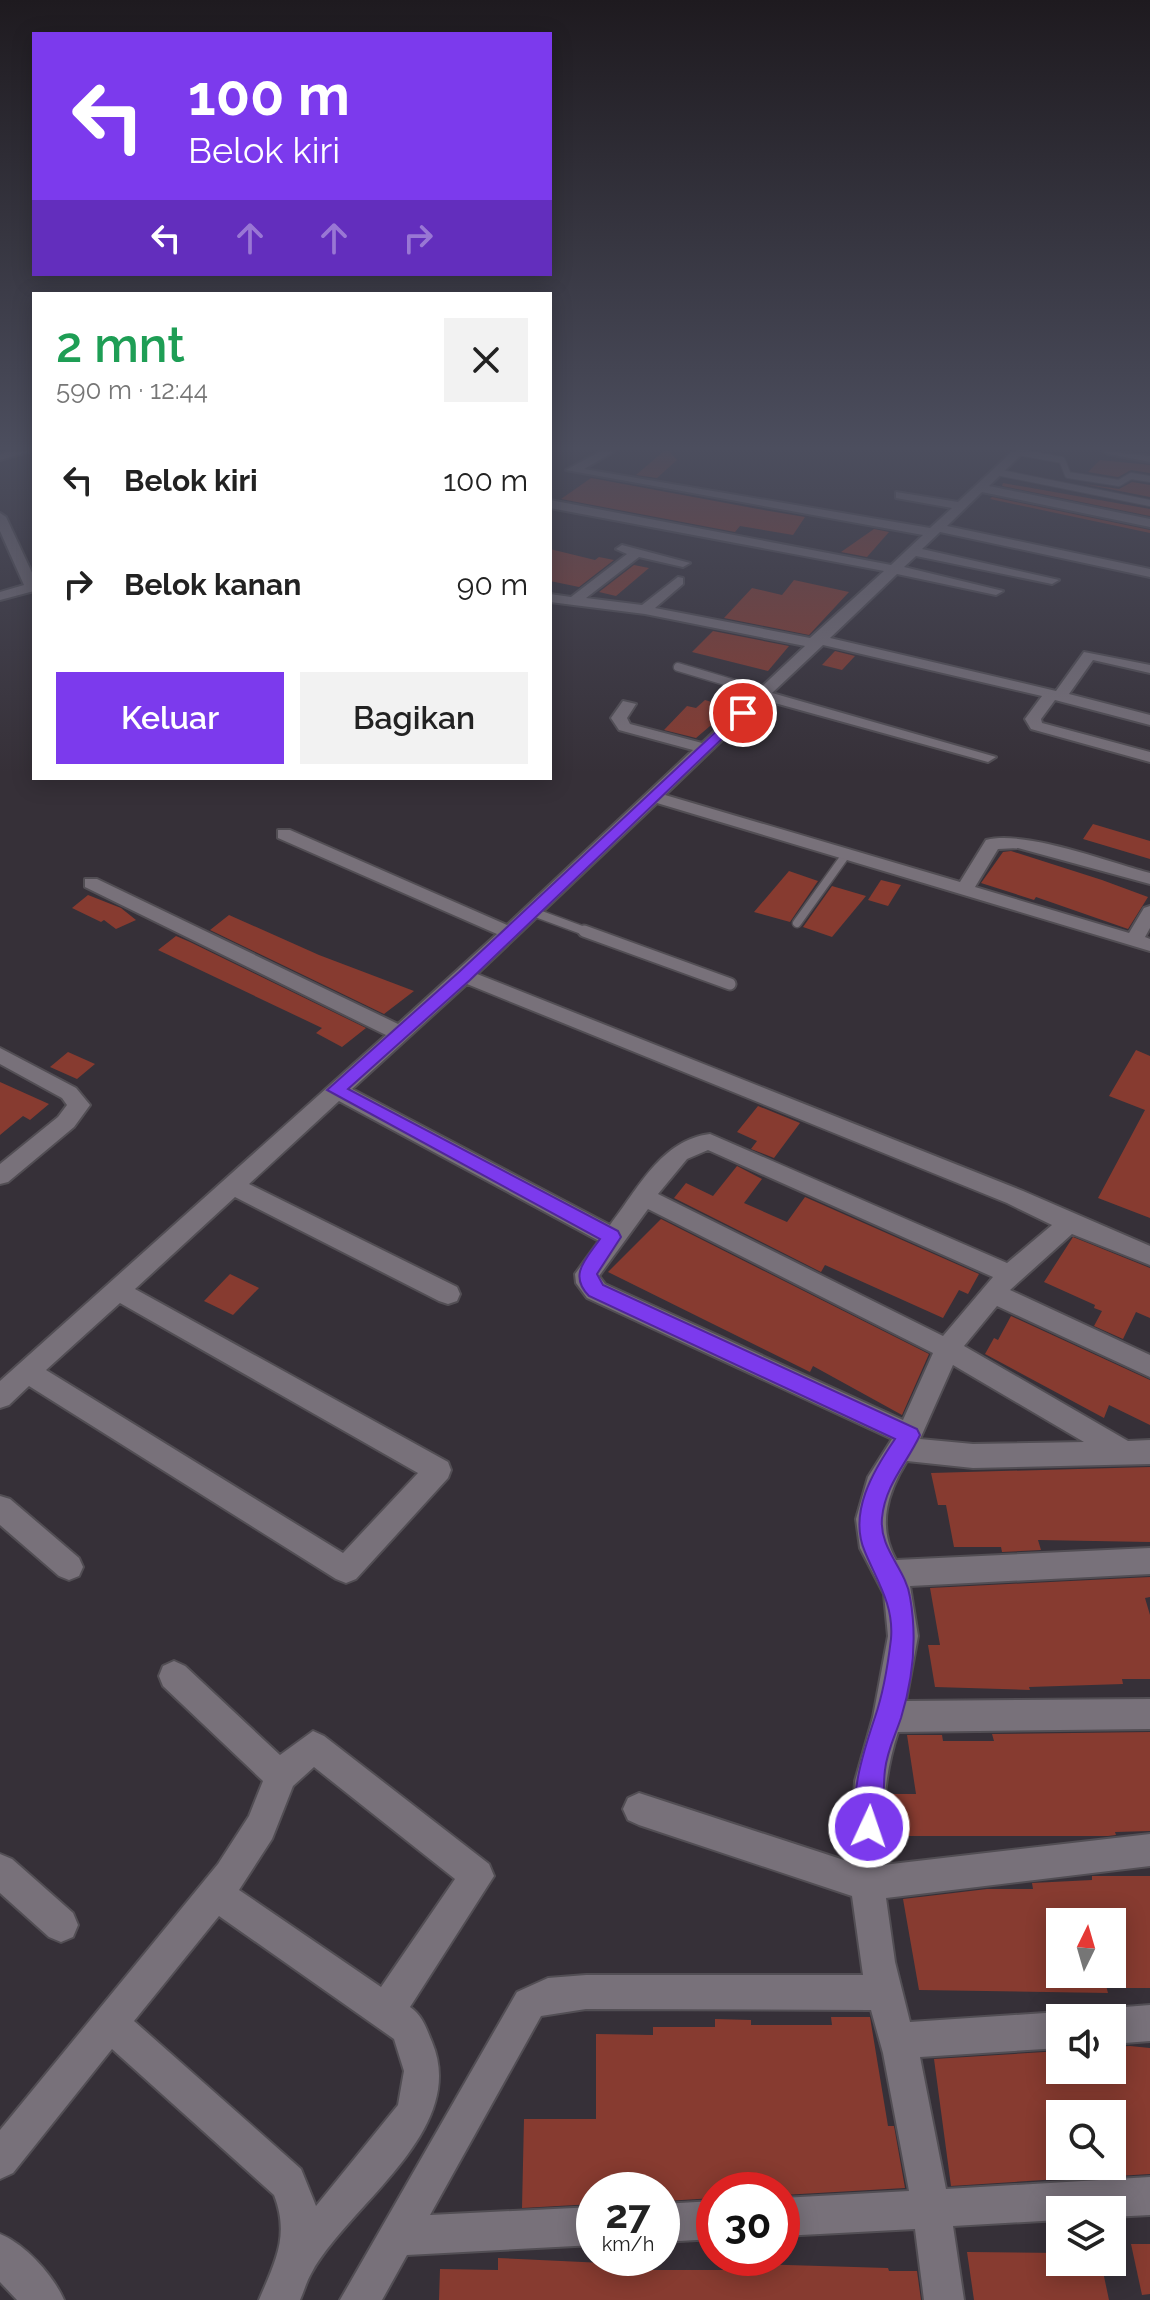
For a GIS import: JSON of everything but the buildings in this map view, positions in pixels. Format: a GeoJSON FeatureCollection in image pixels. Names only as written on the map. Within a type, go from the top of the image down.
{"type":"FeatureCollection","features":[{"type":"Feature","properties":{"kind":"street"},"geometry":{"type":"LineString","coordinates":[[574,601],[629,558]]}},
{"type":"Feature","properties":{"kind":"street"},"geometry":{"type":"LineString","coordinates":[[661,558],[683,563]]}},
{"type":"Feature","properties":{"kind":"street"},"geometry":{"type":"LineString","coordinates":[[837,558],[996,591]]}},
{"type":"Feature","properties":{"kind":"street"},"geometry":{"type":"LineString","coordinates":[[0,1397],[533,912],[904,558]]}},
{"type":"Feature","properties":{"kind":"street"},"geometry":{"type":"LineString","coordinates":[[947,558],[1052,580]]}},
{"type":"Feature","properties":{"kind":"street"},"geometry":{"type":"LineString","coordinates":[[1076,558],[1150,573]]}},
{"type":"Feature","properties":{"kind":"street"},"geometry":{"type":"LineString","coordinates":[[0,596],[30,588],[30,574]]}},
{"type":"Feature","properties":{"kind":"street"},"geometry":{"type":"LineString","coordinates":[[645,610],[678,581]]}},
{"type":"Feature","properties":{"kind":"street"},"geometry":{"type":"LineString","coordinates":[[552,598],[645,610],[814,641],[1056,695],[1150,720]]}},
{"type":"Feature","properties":{"kind":"street"},"geometry":{"type":"LineString","coordinates":[[1150,669],[1089,655],[1033,719],[1036,726],[1150,757]]}},
{"type":"Feature","properties":{"kind":"street"},"geometry":{"type":"LineString","coordinates":[[764,694],[988,757]]}},
{"type":"Feature","properties":{"kind":"street"},"geometry":{"type":"LineString","coordinates":[[628,704],[619,718],[624,727],[704,748]]}},
{"type":"Feature","properties":{"kind":"street"},"geometry":{"type":"LineString","coordinates":[[652,796],[1142,942],[1150,912]]}},
{"type":"Feature","properties":{"kind":"street"},"geometry":{"type":"LineString","coordinates":[[284,834],[510,933]]}},
{"type":"Feature","properties":{"kind":"street"},"geometry":{"type":"LineString","coordinates":[[965,888],[992,844],[999,842],[1018,843],[1150,879]]}},
{"type":"Feature","properties":{"kind":"street"},"geometry":{"type":"LineString","coordinates":[[91,883],[399,1033]]}},
{"type":"Feature","properties":{"kind":"street"},"geometry":{"type":"LineString","coordinates":[[464,976],[1015,1197],[1150,1256]]}},
{"type":"Feature","properties":{"kind":"street"},"geometry":{"type":"LineString","coordinates":[[0,1055],[69,1093],[79,1105],[66,1122],[0,1176]]}},
{"type":"Feature","properties":{"kind":"street"},"geometry":{"type":"LineString","coordinates":[[336,1090],[612,1237]]}},
{"type":"Feature","properties":{"kind":"street"},"geometry":{"type":"LineString","coordinates":[[1137,1452],[973,1456],[904,1442],[596,1291],[588,1283],[587,1274],[612,1237],[683,1148],[694,1142],[710,1142],[1002,1284],[1150,1367]]}},
{"type":"Feature","properties":{"kind":"street"},"geometry":{"type":"LineString","coordinates":[[232,1186],[448,1294]]}},
{"type":"Feature","properties":{"kind":"street"},"geometry":{"type":"LineString","coordinates":[[644,1197],[947,1349],[1137,1452]]}},
{"type":"Feature","properties":{"kind":"street"},"geometry":{"type":"LineString","coordinates":[[944,2300],[933,2209],[899,2041],[884,1993],[866,1884],[872,1770],[877,1744],[888,1717],[903,1636],[898,1592],[874,1548],[870,1519],[882,1477],[904,1442],[947,1349],[1002,1284],[1069,1223]]}},
{"type":"Feature","properties":{"kind":"street"},"geometry":{"type":"LineString","coordinates":[[28,1372],[346,1570],[438,1470],[117,1290]]}},
{"type":"Feature","properties":{"kind":"street"},"geometry":{"type":"LineString","coordinates":[[0,1508],[69,1567]]}},
{"type":"Feature","properties":{"kind":"street"},"geometry":{"type":"LineString","coordinates":[[889,1574],[1150,1561]]}},
{"type":"Feature","properties":{"kind":"street"},"geometry":{"type":"LineString","coordinates":[[174,1676],[280,1776]]}},
{"type":"Feature","properties":{"kind":"street"},"geometry":{"type":"LineString","coordinates":[[888,1717],[1150,1714]]}},
{"type":"Feature","properties":{"kind":"street"},"geometry":{"type":"LineString","coordinates":[[0,2160],[215,1893],[266,1820],[280,1776],[313,1747],[477,1876],[386,2011]]}},
{"type":"Feature","properties":{"kind":"street"},"geometry":{"type":"LineString","coordinates":[[639,1809],[866,1884],[1150,1850]]}},
{"type":"Feature","properties":{"kind":"street"},"geometry":{"type":"LineString","coordinates":[[0,1871],[61,1925]]}},
{"type":"Feature","properties":{"kind":"street"},"geometry":{"type":"LineString","coordinates":[[215,1893],[407,2026],[421,2053],[422,2092],[412,2117],[302,2253],[279,2300]]}},
{"type":"Feature","properties":{"kind":"street"},"geometry":{"type":"LineString","coordinates":[[360,2300],[529,2004],[548,1995],[586,1992],[884,1993]]}},
{"type":"Feature","properties":{"kind":"street"},"geometry":{"type":"LineString","coordinates":[[110,2023],[288,2182],[303,2219],[302,2253]]}},
{"type":"Feature","properties":{"kind":"street"},"geometry":{"type":"LineString","coordinates":[[1126,2025],[1150,2023]]}},
{"type":"Feature","properties":{"kind":"street"},"geometry":{"type":"LineString","coordinates":[[899,2041],[1046,2031]]}},
{"type":"Feature","properties":{"kind":"street"},"geometry":{"type":"LineString","coordinates":[[800,2216],[1150,2196]]}},
{"type":"Feature","properties":{"kind":"street"},"geometry":{"type":"LineString","coordinates":[[397,2236],[576,2227]]}},
{"type":"Feature","properties":{"kind":"street"},"geometry":{"type":"LineString","coordinates":[[0,2253],[44,2300]]}},
{"type":"Feature","properties":{"kind":"lane"},"geometry":{"type":"LineString","coordinates":[[678,667],[764,694]]}},
{"type":"Feature","properties":{"kind":"lane"},"geometry":{"type":"LineString","coordinates":[[797,923],[845,856]]}},
{"type":"Feature","properties":{"kind":"lane"},"geometry":{"type":"LineString","coordinates":[[533,912],[730,984]]}},
{"type":"Feature","properties":{"kind":"route"},"geometry":{"type":"LineString","coordinates":[[743,713],[464,976],[336,1090],[612,1237],[587,1274],[588,1283],[596,1291],[909,1435],[882,1477],[870,1519],[874,1548],[898,1592],[903,1636],[888,1717],[877,1744],[872,1770],[869,1827]]}}]}
